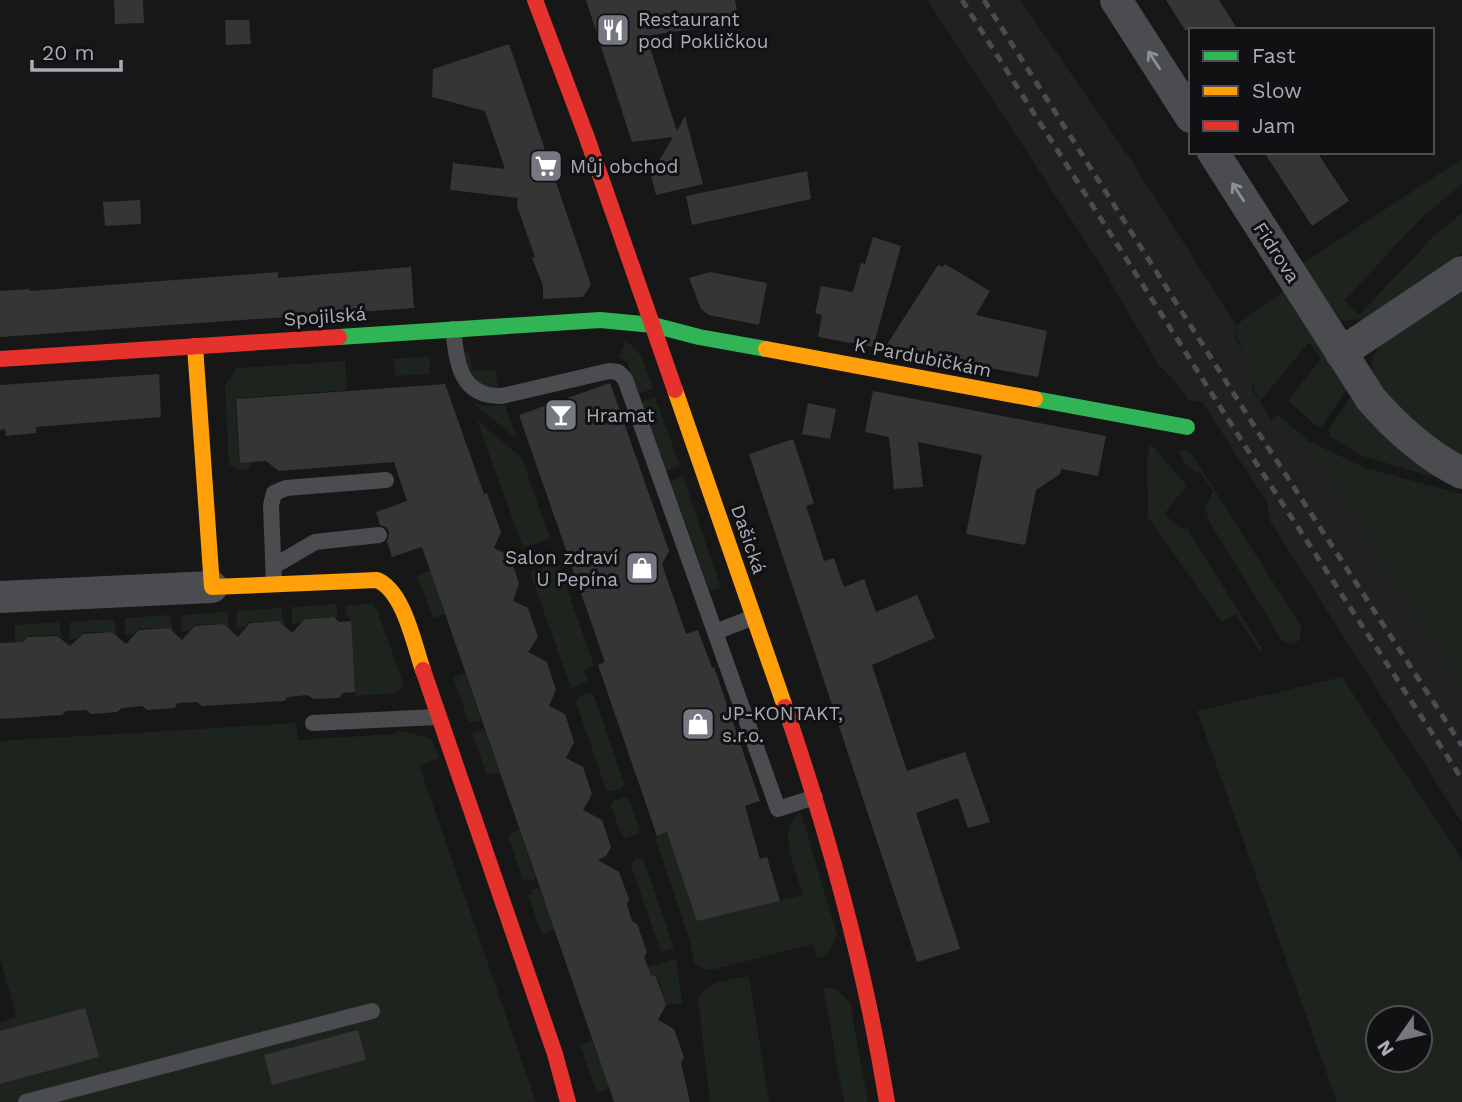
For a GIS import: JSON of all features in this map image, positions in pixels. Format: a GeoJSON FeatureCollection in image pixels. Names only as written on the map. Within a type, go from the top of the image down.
{"type":"FeatureCollection","features":[{"type":"Feature","properties":{"kind":"street","name":"Dašická"},"geometry":{"type":"LineString","coordinates":[[535,0],[612,209],[815,797],[846,897],[862,963],[879,1045],[887,1102]]}},
{"type":"Feature","properties":{"kind":"street"},"geometry":{"type":"LineString","coordinates":[[1116,0],[1189,114]]}},
{"type":"Feature","properties":{"kind":"street","name":"Fidrova"},"geometry":{"type":"LineString","coordinates":[[1214,154],[1371,399],[1390,421],[1426,452],[1462,473]]}},
{"type":"Feature","properties":{"kind":"street"},"geometry":{"type":"LineString","coordinates":[[1341,352],[1462,272]]}},
{"type":"Feature","properties":{"kind":"street","name":"Spojilská"},"geometry":{"type":"LineString","coordinates":[[0,359],[600,320],[653,326]]}},
{"type":"Feature","properties":{"kind":"street","name":"K Pardubičkám"},"geometry":{"type":"LineString","coordinates":[[653,326],[699,337],[1187,427]]}},
{"type":"Feature","properties":{"kind":"street"},"geometry":{"type":"LineString","coordinates":[[195,346],[212,587]]}},
{"type":"Feature","properties":{"kind":"street"},"geometry":{"type":"LineString","coordinates":[[0,597],[370,579],[382,581],[390,587],[401,608],[555,1055],[568,1102]]}},
{"type":"Feature","properties":{"kind":"lane"},"geometry":{"type":"LineString","coordinates":[[453,329],[455,347],[465,380],[472,390],[484,396],[502,396],[610,372],[618,372],[625,379],[778,809],[815,797]]}},
{"type":"Feature","properties":{"kind":"lane"},"geometry":{"type":"LineString","coordinates":[[274,584],[271,505],[274,493],[286,488],[386,480]]}},
{"type":"Feature","properties":{"kind":"lane"},"geometry":{"type":"LineString","coordinates":[[274,566],[315,542],[379,535]]}},
{"type":"Feature","properties":{"kind":"lane"},"geometry":{"type":"LineString","coordinates":[[715,632],[754,617]]}},
{"type":"Feature","properties":{"kind":"lane"},"geometry":{"type":"LineString","coordinates":[[313,723],[437,717]]}},
{"type":"Feature","properties":{"kind":"lane"},"geometry":{"type":"LineString","coordinates":[[26,1102],[372,1011]]}},
{"type":"Feature","properties":{"kind":"shaded area"},"geometry":{"type":"Polygon","coordinates":[[[927,0],[1020,0],[1129,157],[1236,325],[1235,338],[1246,354],[1253,391],[1278,430],[1310,450],[1462,689],[1462,823],[1270,521],[1267,502],[1202,402],[1189,401],[1158,364],[1099,262],[927,0]]]}},
{"type":"Feature","properties":{"kind":"shaded area"},"geometry":{"type":"Polygon","coordinates":[[[1462,159],[1462,184],[1420,219],[1344,301],[1359,315],[1434,236],[1462,213],[1462,253],[1363,319],[1342,321],[1334,316],[1299,266],[1462,159]]]}},
{"type":"Feature","properties":{"kind":"shaded area"},"geometry":{"type":"Polygon","coordinates":[[[1287,289],[1349,386],[1321,427],[1315,425],[1288,400],[1321,359],[1309,342],[1260,401],[1237,335],[1236,325],[1287,289]]]}},
{"type":"Feature","properties":{"kind":"shaded area"},"geometry":{"type":"Polygon","coordinates":[[[1462,289],[1462,459],[1386,402],[1371,373],[1372,360],[1379,346],[1462,289]]]}},
{"type":"Feature","properties":{"kind":"shaded area"},"geometry":{"type":"Polygon","coordinates":[[[626,340],[642,357],[653,389],[639,393],[627,362],[619,357],[626,340]]]}},
{"type":"Feature","properties":{"kind":"shaded area"},"geometry":{"type":"Polygon","coordinates":[[[469,352],[473,371],[495,370],[498,387],[484,386],[475,378],[464,354],[469,352]]]}},
{"type":"Feature","properties":{"kind":"shaded area"},"geometry":{"type":"Polygon","coordinates":[[[426,356],[430,359],[430,374],[395,376],[394,359],[426,356]]]}},
{"type":"Feature","properties":{"kind":"shaded area"},"geometry":{"type":"Polygon","coordinates":[[[345,361],[347,390],[239,398],[235,402],[239,458],[243,462],[251,461],[249,469],[242,470],[229,465],[225,386],[237,368],[345,361]]]}},
{"type":"Feature","properties":{"kind":"shaded area"},"geometry":{"type":"Polygon","coordinates":[[[1353,394],[1454,483],[1362,456],[1329,436],[1329,429],[1353,394]]]}},
{"type":"Feature","properties":{"kind":"shaded area"},"geometry":{"type":"Polygon","coordinates":[[[655,397],[680,466],[666,471],[642,402],[655,397]]]}},
{"type":"Feature","properties":{"kind":"shaded area"},"geometry":{"type":"Polygon","coordinates":[[[471,401],[484,406],[505,405],[517,439],[471,401]]]}},
{"type":"Feature","properties":{"kind":"shaded area"},"geometry":{"type":"Polygon","coordinates":[[[1277,414],[1309,441],[1365,468],[1462,494],[1462,689],[1310,450],[1278,430],[1271,420],[1277,414]]]}},
{"type":"Feature","properties":{"kind":"shaded area"},"geometry":{"type":"Polygon","coordinates":[[[477,420],[522,458],[550,539],[523,548],[477,420]]]}},
{"type":"Feature","properties":{"kind":"shaded area"},"geometry":{"type":"Polygon","coordinates":[[[1150,444],[1187,485],[1164,514],[1182,529],[1187,528],[1263,651],[1260,652],[1236,614],[1222,622],[1148,517],[1147,460],[1150,444]]]}},
{"type":"Feature","properties":{"kind":"shaded area"},"geometry":{"type":"Polygon","coordinates":[[[1179,450],[1191,453],[1301,626],[1300,639],[1296,643],[1281,639],[1209,521],[1205,507],[1213,492],[1200,471],[1197,474],[1185,463],[1179,450]]]}},
{"type":"Feature","properties":{"kind":"shaded area"},"geometry":{"type":"Polygon","coordinates":[[[683,476],[721,588],[710,591],[670,481],[683,476]]]}},
{"type":"Feature","properties":{"kind":"shaded area"},"geometry":{"type":"Polygon","coordinates":[[[558,562],[594,666],[584,670],[588,681],[571,688],[530,572],[558,562]]]}},
{"type":"Feature","properties":{"kind":"shaded area"},"geometry":{"type":"Polygon","coordinates":[[[430,571],[445,614],[433,618],[417,576],[430,571]]]}},
{"type":"Feature","properties":{"kind":"shaded area"},"geometry":{"type":"Polygon","coordinates":[[[336,604],[338,617],[306,618],[300,623],[292,624],[292,607],[336,604]]]}},
{"type":"Feature","properties":{"kind":"shaded area"},"geometry":{"type":"Polygon","coordinates":[[[373,604],[377,610],[404,686],[396,693],[355,696],[350,617],[347,617],[346,606],[373,604]]]}},
{"type":"Feature","properties":{"kind":"shaded area"},"geometry":{"type":"Polygon","coordinates":[[[281,608],[284,625],[278,621],[250,622],[245,627],[236,628],[237,611],[281,608]]]}},
{"type":"Feature","properties":{"kind":"shaded area"},"geometry":{"type":"Polygon","coordinates":[[[227,612],[229,629],[223,624],[195,625],[190,631],[181,631],[182,615],[227,612]]]}},
{"type":"Feature","properties":{"kind":"shaded area"},"geometry":{"type":"Polygon","coordinates":[[[170,615],[173,632],[168,628],[140,628],[134,634],[125,635],[125,618],[170,615]]]}},
{"type":"Feature","properties":{"kind":"shaded area"},"geometry":{"type":"Polygon","coordinates":[[[114,619],[117,636],[112,632],[84,632],[78,638],[70,639],[70,622],[114,619]]]}},
{"type":"Feature","properties":{"kind":"shaded area"},"geometry":{"type":"Polygon","coordinates":[[[59,622],[62,639],[56,635],[29,636],[21,642],[15,642],[15,625],[59,622]]]}},
{"type":"Feature","properties":{"kind":"shaded area"},"geometry":{"type":"Polygon","coordinates":[[[465,673],[481,720],[475,723],[469,723],[453,677],[465,673]]]}},
{"type":"Feature","properties":{"kind":"shaded area"},"geometry":{"type":"Polygon","coordinates":[[[1342,677],[1462,859],[1462,1102],[1337,1102],[1197,711],[1342,677]]]}},
{"type":"Feature","properties":{"kind":"shaded area"},"geometry":{"type":"Polygon","coordinates":[[[589,693],[594,696],[624,783],[622,788],[610,792],[606,789],[576,703],[578,697],[589,693]]]}},
{"type":"Feature","properties":{"kind":"shaded area"},"geometry":{"type":"Polygon","coordinates":[[[296,723],[298,740],[397,734],[397,730],[430,738],[440,758],[419,765],[536,1102],[0,1102],[0,1022],[17,1017],[0,959],[0,741],[296,723]]]}},
{"type":"Feature","properties":{"kind":"shaded area"},"geometry":{"type":"Polygon","coordinates":[[[484,729],[500,773],[494,775],[487,775],[472,733],[484,729]]]}},
{"type":"Feature","properties":{"kind":"shaded area"},"geometry":{"type":"Polygon","coordinates":[[[624,797],[629,799],[640,830],[637,834],[625,838],[611,807],[613,801],[624,797]]]}},
{"type":"Feature","properties":{"kind":"shaded area"},"geometry":{"type":"Polygon","coordinates":[[[801,813],[837,935],[830,950],[817,959],[813,944],[711,970],[694,964],[690,941],[655,837],[667,832],[698,920],[803,895],[788,838],[793,819],[801,813]]]}},
{"type":"Feature","properties":{"kind":"shaded area"},"geometry":{"type":"Polygon","coordinates":[[[519,829],[536,879],[523,880],[508,836],[519,829]]]}},
{"type":"Feature","properties":{"kind":"shaded area"},"geometry":{"type":"Polygon","coordinates":[[[635,859],[644,861],[674,948],[661,952],[631,865],[635,859]]]}},
{"type":"Feature","properties":{"kind":"shaded area"},"geometry":{"type":"Polygon","coordinates":[[[539,887],[555,930],[542,935],[528,895],[539,887]]]}},
{"type":"Feature","properties":{"kind":"shaded area"},"geometry":{"type":"Polygon","coordinates":[[[676,959],[682,1003],[666,1005],[658,978],[651,975],[648,967],[676,959]]]}},
{"type":"Feature","properties":{"kind":"shaded area"},"geometry":{"type":"Polygon","coordinates":[[[749,976],[769,1102],[710,1102],[698,999],[713,984],[749,976]]]}},
{"type":"Feature","properties":{"kind":"shaded area"},"geometry":{"type":"Polygon","coordinates":[[[823,987],[836,989],[850,1003],[868,1102],[844,1102],[823,987]]]}},
{"type":"Feature","properties":{"kind":"shaded area"},"geometry":{"type":"Polygon","coordinates":[[[592,1040],[609,1088],[597,1093],[580,1045],[592,1040]]]}},
{"type":"Feature","properties":{"kind":"building"},"geometry":{"type":"Polygon","coordinates":[[[114,0],[143,0],[144,23],[115,24],[114,0]]]}},
{"type":"Feature","properties":{"kind":"building"},"geometry":{"type":"Polygon","coordinates":[[[586,0],[735,0],[739,22],[646,36],[677,131],[685,116],[703,184],[656,195],[651,175],[673,137],[632,142],[586,0]]]}},
{"type":"Feature","properties":{"kind":"building"},"geometry":{"type":"Polygon","coordinates":[[[1166,0],[1219,0],[1237,28],[1189,28],[1185,30],[1166,0]]]}},
{"type":"Feature","properties":{"kind":"building"},"geometry":{"type":"Polygon","coordinates":[[[225,20],[249,20],[251,44],[226,45],[225,20]]]}},
{"type":"Feature","properties":{"kind":"building"},"geometry":{"type":"Polygon","coordinates":[[[509,44],[591,285],[583,297],[543,299],[543,285],[517,206],[518,198],[450,190],[453,163],[505,169],[485,111],[432,97],[433,69],[509,44]]]}},
{"type":"Feature","properties":{"kind":"building"},"geometry":{"type":"Polygon","coordinates":[[[1265,154],[1318,154],[1349,201],[1312,226],[1265,154]]]}},
{"type":"Feature","properties":{"kind":"building"},"geometry":{"type":"Polygon","coordinates":[[[807,171],[811,199],[692,225],[686,196],[807,171]]]}},
{"type":"Feature","properties":{"kind":"building"},"geometry":{"type":"Polygon","coordinates":[[[140,200],[141,224],[105,226],[103,202],[140,200]]]}},
{"type":"Feature","properties":{"kind":"building"},"geometry":{"type":"Polygon","coordinates":[[[873,237],[901,246],[873,347],[818,337],[822,315],[815,313],[821,286],[853,292],[861,263],[865,264],[873,237]]]}},
{"type":"Feature","properties":{"kind":"building"},"geometry":{"type":"Polygon","coordinates":[[[945,264],[990,291],[976,315],[1047,331],[1038,377],[884,349],[938,265],[943,267],[945,264]]]}},
{"type":"Feature","properties":{"kind":"building"},"geometry":{"type":"Polygon","coordinates":[[[411,267],[414,308],[0,337],[0,291],[278,272],[278,278],[411,267]]]}},
{"type":"Feature","properties":{"kind":"building"},"geometry":{"type":"Polygon","coordinates":[[[710,272],[767,283],[759,325],[709,315],[701,309],[689,278],[710,272]]]}},
{"type":"Feature","properties":{"kind":"building"},"geometry":{"type":"Polygon","coordinates":[[[159,374],[161,417],[36,427],[36,433],[6,436],[5,429],[0,430],[0,385],[159,374]]]}},
{"type":"Feature","properties":{"kind":"building"},"geometry":{"type":"Polygon","coordinates":[[[610,383],[669,551],[662,564],[686,634],[698,630],[712,668],[714,667],[760,801],[745,806],[760,859],[767,857],[780,901],[697,921],[667,832],[657,836],[598,665],[605,662],[519,415],[610,383]]]}},
{"type":"Feature","properties":{"kind":"building"},"geometry":{"type":"Polygon","coordinates":[[[445,384],[484,494],[487,493],[501,532],[494,548],[510,556],[519,584],[513,601],[528,608],[538,637],[528,652],[547,662],[556,690],[549,706],[565,714],[574,742],[566,758],[583,767],[592,794],[583,810],[602,820],[611,847],[606,856],[598,860],[619,872],[629,899],[627,905],[632,921],[637,924],[647,952],[644,957],[651,975],[656,977],[666,1005],[658,1020],[674,1029],[684,1057],[681,1063],[690,1102],[614,1102],[422,547],[392,557],[387,542],[389,533],[387,528],[380,525],[376,512],[407,501],[394,462],[279,471],[266,461],[240,463],[236,399],[445,384]]]}},
{"type":"Feature","properties":{"kind":"building"},"geometry":{"type":"Polygon","coordinates":[[[873,391],[1106,436],[1098,476],[1061,469],[1060,474],[1036,490],[1025,545],[966,534],[982,455],[918,442],[923,487],[894,489],[889,437],[865,432],[873,391]]]}},
{"type":"Feature","properties":{"kind":"building"},"geometry":{"type":"Polygon","coordinates":[[[808,403],[836,409],[830,439],[802,434],[808,403]]]}},
{"type":"Feature","properties":{"kind":"building"},"geometry":{"type":"Polygon","coordinates":[[[793,439],[814,503],[806,506],[824,561],[834,558],[844,587],[864,579],[876,612],[917,595],[935,638],[872,665],[907,771],[965,752],[990,822],[968,828],[958,798],[916,813],[960,949],[917,962],[749,454],[793,439]]]}},
{"type":"Feature","properties":{"kind":"building"},"geometry":{"type":"Polygon","coordinates":[[[334,617],[339,622],[351,621],[355,692],[343,693],[339,698],[313,699],[308,695],[288,697],[284,701],[202,706],[197,702],[178,703],[174,708],[147,710],[142,706],[122,708],[117,712],[91,714],[86,710],[66,711],[62,715],[0,719],[0,643],[22,642],[28,637],[57,636],[70,646],[83,634],[112,632],[126,644],[139,630],[169,628],[182,640],[195,626],[224,624],[238,637],[250,623],[279,621],[292,633],[305,619],[334,617]]]}},
{"type":"Feature","properties":{"kind":"building"},"geometry":{"type":"Polygon","coordinates":[[[85,1008],[99,1057],[0,1084],[0,1031],[85,1008]]]}},
{"type":"Feature","properties":{"kind":"building"},"geometry":{"type":"Polygon","coordinates":[[[358,1030],[366,1060],[272,1085],[264,1055],[358,1030]]]}},
{"type":"Feature","properties":{"kind":"railway"},"geometry":{"type":"LineString","coordinates":[[962,0],[1247,449],[1462,779]]}},
{"type":"Feature","properties":{"kind":"railway"},"geometry":{"type":"LineString","coordinates":[[984,0],[1260,435],[1462,746]]}},
{"type":"Feature","properties":{"kind":"traffic: fast"},"geometry":{"type":"LineString","coordinates":[[339,337],[600,320],[653,325],[699,337],[766,349]]}},
{"type":"Feature","properties":{"kind":"traffic: fast"},"geometry":{"type":"LineString","coordinates":[[1035,399],[1187,427]]}},
{"type":"Feature","properties":{"kind":"traffic: slow"},"geometry":{"type":"LineString","coordinates":[[195,346],[212,587],[377,580],[386,586],[401,607],[423,670]]}},
{"type":"Feature","properties":{"kind":"traffic: slow"},"geometry":{"type":"LineString","coordinates":[[766,349],[1035,399]]}},
{"type":"Feature","properties":{"kind":"traffic: slow"},"geometry":{"type":"LineString","coordinates":[[675,390],[785,707]]}},
{"type":"Feature","properties":{"kind":"traffic: jam"},"geometry":{"type":"LineString","coordinates":[[535,0],[586,135],[675,390]]}},
{"type":"Feature","properties":{"kind":"traffic: jam"},"geometry":{"type":"LineString","coordinates":[[0,359],[339,337]]}},
{"type":"Feature","properties":{"kind":"traffic: jam"},"geometry":{"type":"LineString","coordinates":[[423,670],[555,1054],[568,1102]]}},
{"type":"Feature","properties":{"kind":"traffic: jam"},"geometry":{"type":"LineString","coordinates":[[785,707],[816,804],[857,952],[887,1102]]}},
{"type":"Feature","properties":{"kind":"place","name":"Restaurant pod Pokličkou"},"geometry":{"type":"Point","coordinates":[613,30]}},
{"type":"Feature","properties":{"kind":"place","name":"Můj obchod"},"geometry":{"type":"Point","coordinates":[546,166]}},
{"type":"Feature","properties":{"kind":"place","name":"Hramat"},"geometry":{"type":"Point","coordinates":[561,415]}},
{"type":"Feature","properties":{"kind":"place","name":"Salon zdraví U Pepína"},"geometry":{"type":"Point","coordinates":[642,568]}},
{"type":"Feature","properties":{"kind":"place","name":"JP-KONTAKT, s.r.o."},"geometry":{"type":"Point","coordinates":[698,724]}}]}
